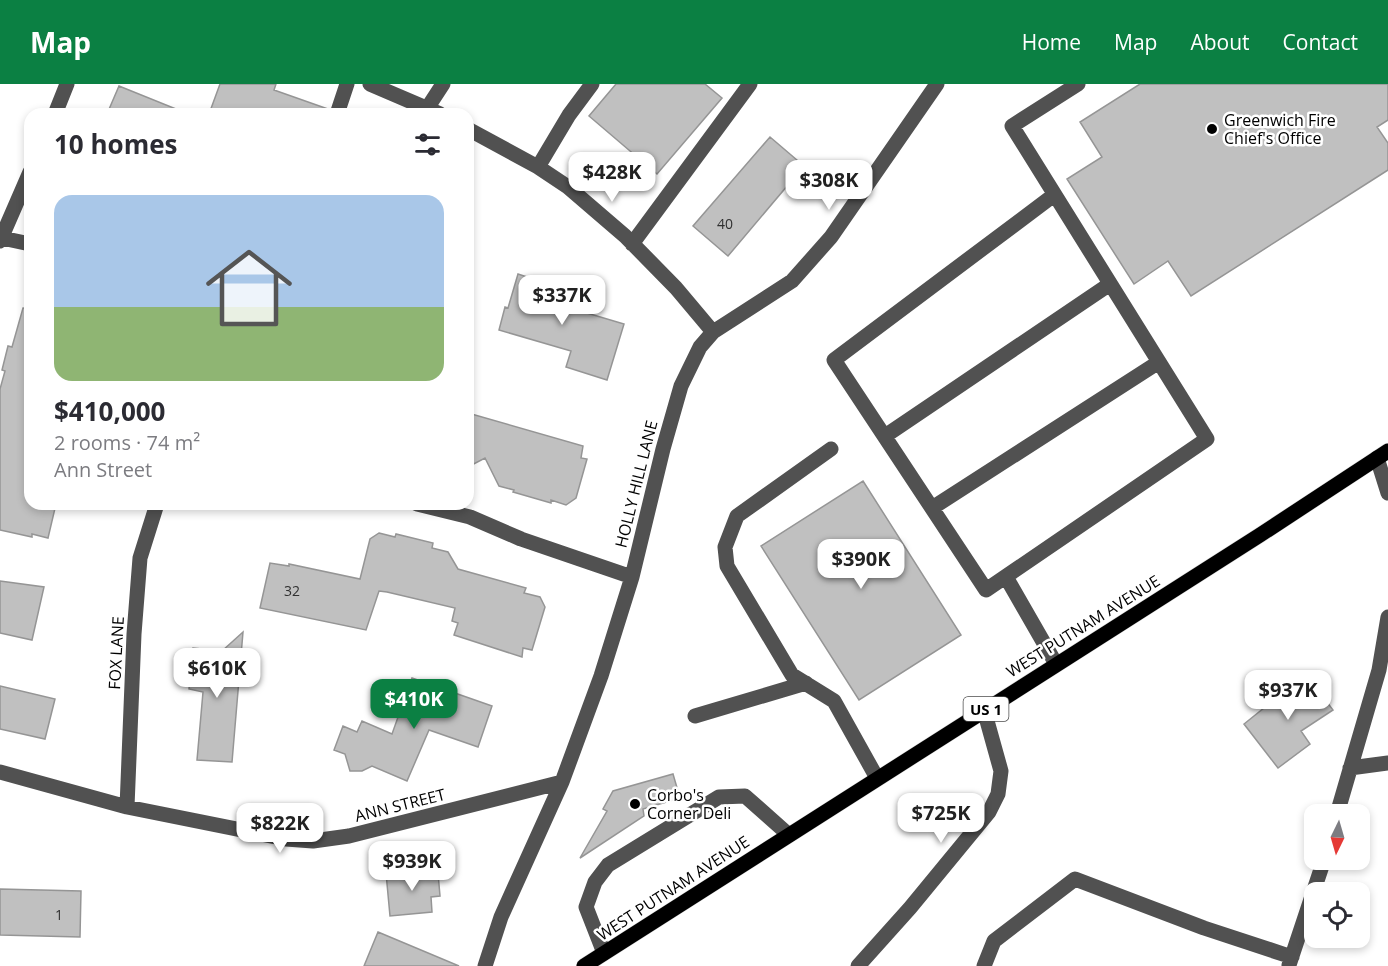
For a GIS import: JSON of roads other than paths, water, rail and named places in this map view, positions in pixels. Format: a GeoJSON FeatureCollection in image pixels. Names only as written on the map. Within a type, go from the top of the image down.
{"type":"FeatureCollection","features":[{"type":"Feature","properties":{"kind":"main road","name":"WEST PUTNAM AVENUE"},"geometry":{"type":"LineString","coordinates":[[584,966],[1260,536],[1383,454]]}},
{"type":"Feature","properties":{"kind":"street"},"geometry":{"type":"LineString","coordinates":[[58,108],[68,84]]}},
{"type":"Feature","properties":{"kind":"street"},"geometry":{"type":"LineString","coordinates":[[339,108],[347,84]]}},
{"type":"Feature","properties":{"kind":"street"},"geometry":{"type":"LineString","coordinates":[[370,84],[427,108]]}},
{"type":"Feature","properties":{"kind":"street"},"geometry":{"type":"LineString","coordinates":[[435,108],[443,84]]}},
{"type":"Feature","properties":{"kind":"street"},"geometry":{"type":"LineString","coordinates":[[538,167],[568,115],[592,84]]}},
{"type":"Feature","properties":{"kind":"street"},"geometry":{"type":"LineString","coordinates":[[632,244],[750,84]]}},
{"type":"Feature","properties":{"kind":"street","name":"HOLLY HILL LANE"},"geometry":{"type":"LineString","coordinates":[[485,966],[501,917],[562,782],[601,676],[632,577],[681,386],[700,347],[713,332],[792,281],[831,237],[937,84]]}},
{"type":"Feature","properties":{"kind":"street"},"geometry":{"type":"LineString","coordinates":[[1054,195],[834,360],[986,590],[1207,439],[1011,126],[1078,84]]}},
{"type":"Feature","properties":{"kind":"street"},"geometry":{"type":"LineString","coordinates":[[474,132],[538,167],[568,187],[632,244],[676,288],[713,332]]}},
{"type":"Feature","properties":{"kind":"street"},"geometry":{"type":"LineString","coordinates":[[24,186],[1,240],[24,243]]}},
{"type":"Feature","properties":{"kind":"street"},"geometry":{"type":"LineString","coordinates":[[885,436],[1110,284]]}},
{"type":"Feature","properties":{"kind":"street"},"geometry":{"type":"LineString","coordinates":[[932,508],[1159,362]]}},
{"type":"Feature","properties":{"kind":"street"},"geometry":{"type":"LineString","coordinates":[[831,449],[737,516],[725,547],[727,566],[792,675],[834,701],[877,778]]}},
{"type":"Feature","properties":{"kind":"street"},"geometry":{"type":"LineString","coordinates":[[1383,454],[1388,493]]}},
{"type":"Feature","properties":{"kind":"street","name":"FOX LANE"},"geometry":{"type":"LineString","coordinates":[[127,807],[134,634],[140,558],[155,510]]}},
{"type":"Feature","properties":{"kind":"street"},"geometry":{"type":"LineString","coordinates":[[441,510],[470,517],[521,539],[632,577]]}},
{"type":"Feature","properties":{"kind":"street"},"geometry":{"type":"LineString","coordinates":[[1006,576],[1056,664]]}},
{"type":"Feature","properties":{"kind":"street"},"geometry":{"type":"LineString","coordinates":[[1340,804],[1379,670],[1388,616]]}},
{"type":"Feature","properties":{"kind":"street"},"geometry":{"type":"LineString","coordinates":[[695,716],[806,683]]}},
{"type":"Feature","properties":{"kind":"street"},"geometry":{"type":"LineString","coordinates":[[858,966],[910,908],[989,812],[998,794],[1001,771],[984,710]]}},
{"type":"Feature","properties":{"kind":"street"},"geometry":{"type":"LineString","coordinates":[[1350,768],[1388,763]]}},
{"type":"Feature","properties":{"kind":"street","name":"ANN STREET"},"geometry":{"type":"LineString","coordinates":[[0,772],[127,807],[286,838],[313,841],[349,836],[562,782]]}},
{"type":"Feature","properties":{"kind":"street"},"geometry":{"type":"LineString","coordinates":[[604,953],[586,907],[595,882],[608,865],[719,797],[745,796],[789,835]]}},
{"type":"Feature","properties":{"kind":"street"},"geometry":{"type":"LineString","coordinates":[[984,966],[994,941],[1075,879],[1290,961],[1321,870]]}},
{"type":"Feature","properties":{"kind":"place","name":"Greenwich Fire Chief's Office"},"geometry":{"type":"Point","coordinates":[1212,129]}},
{"type":"Feature","properties":{"kind":"place","name":"Corbo's Corner Deli"},"geometry":{"type":"Point","coordinates":[635,804]}}]}
